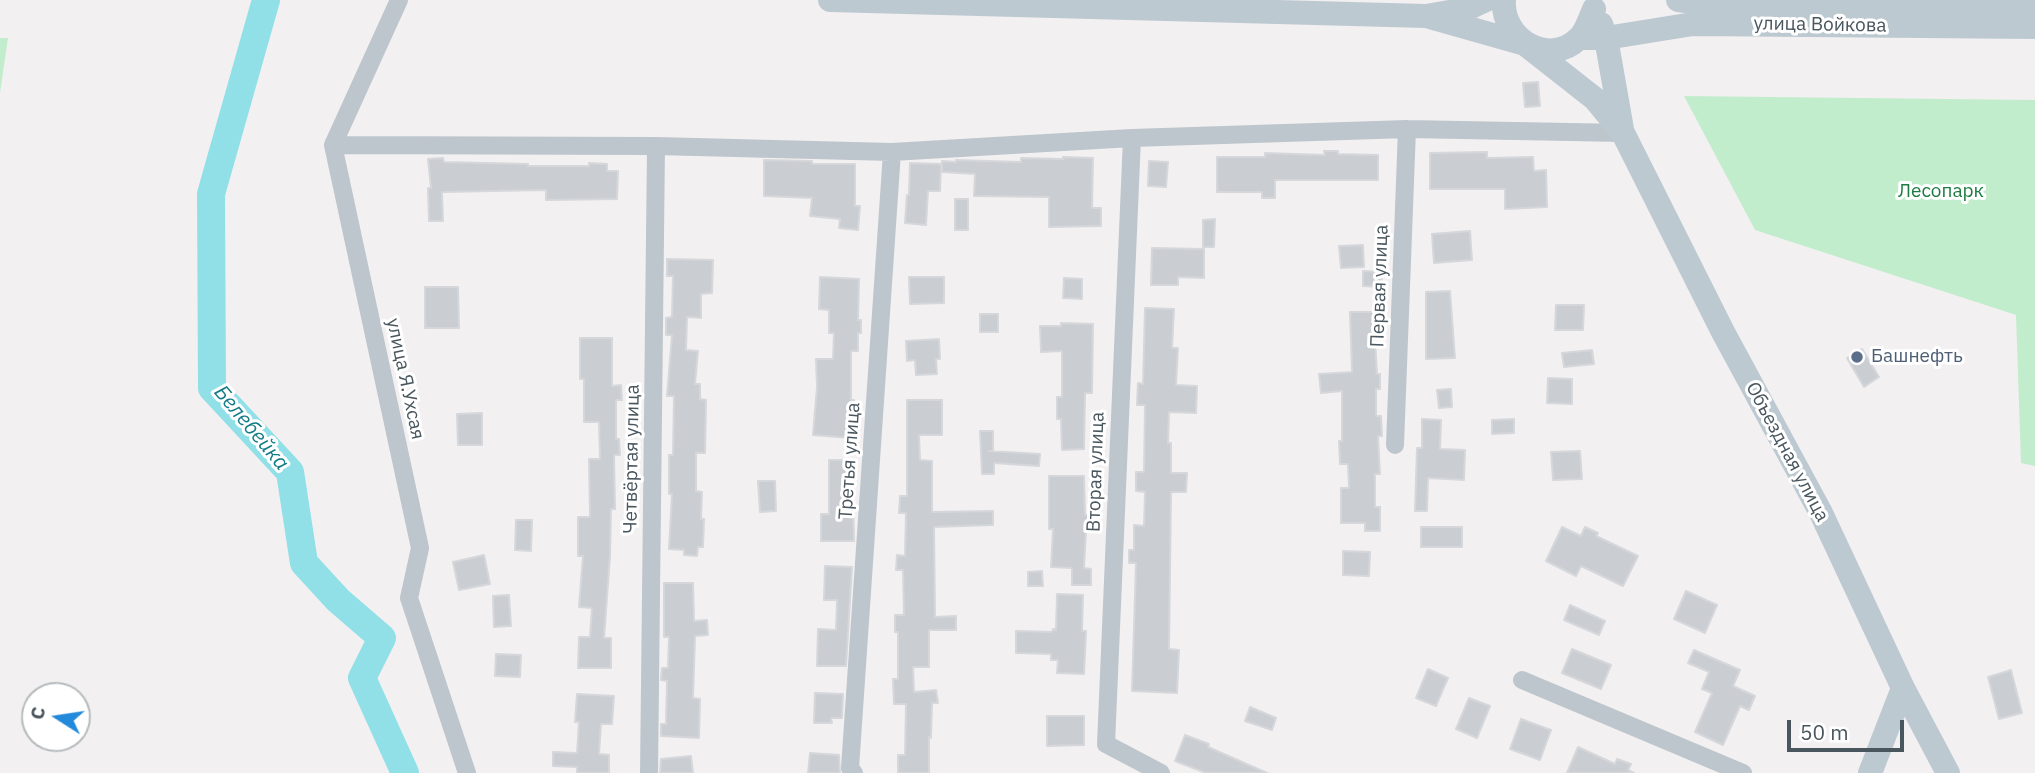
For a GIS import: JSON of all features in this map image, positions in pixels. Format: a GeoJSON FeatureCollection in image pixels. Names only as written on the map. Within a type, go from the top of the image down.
{"type":"FeatureCollection","features":[{"type":"Feature","properties":{"kind":"main road"},"geometry":{"type":"LineString","coordinates":[[830,0],[1426,16],[1466,9],[1486,0]]}},
{"type":"Feature","properties":{"kind":"main road"},"geometry":{"type":"LineString","coordinates":[[1504,0],[1508,26],[1525,44],[1595,99],[1622,133]]}},
{"type":"Feature","properties":{"kind":"main road","name":"улица Войкова"},"geometry":{"type":"LineString","coordinates":[[1678,0],[1702,4],[2035,6]]}},
{"type":"Feature","properties":{"kind":"main road"},"geometry":{"type":"LineString","coordinates":[[1594,5],[1606,38],[1622,133]]}},
{"type":"Feature","properties":{"kind":"main road"},"geometry":{"type":"LineString","coordinates":[[1581,38],[1594,5]]}},
{"type":"Feature","properties":{"kind":"main road"},"geometry":{"type":"LineString","coordinates":[[1426,16],[1525,44]]}},
{"type":"Feature","properties":{"kind":"main road","name":"улица Войкова"},"geometry":{"type":"LineString","coordinates":[[1525,44],[1544,50],[1564,48],[1581,38],[1606,38],[1693,24],[2035,27]]}},
{"type":"Feature","properties":{"kind":"main road","name":"Объездная улица"},"geometry":{"type":"LineString","coordinates":[[1622,133],[1723,332],[1821,513],[1903,688],[1948,773]]}},
{"type":"Feature","properties":{"kind":"main road"},"geometry":{"type":"LineString","coordinates":[[1870,773],[1903,688]]}},
{"type":"Feature","properties":{"kind":"street"},"geometry":{"type":"LineString","coordinates":[[399,0],[333,145],[656,146],[892,152],[1132,138],[1407,129],[1622,133]]}},
{"type":"Feature","properties":{"kind":"street","name":"Первая улица"},"geometry":{"type":"LineString","coordinates":[[1395,445],[1407,129]]}},
{"type":"Feature","properties":{"kind":"street","name":"Вторая улица"},"geometry":{"type":"LineString","coordinates":[[1132,138],[1106,744],[1161,773]]}},
{"type":"Feature","properties":{"kind":"street","name":"улица Я.Ухсая"},"geometry":{"type":"LineString","coordinates":[[333,145],[420,548],[409,598],[467,773]]}},
{"type":"Feature","properties":{"kind":"street","name":"Четвёртая улица"},"geometry":{"type":"LineString","coordinates":[[649,773],[656,146]]}},
{"type":"Feature","properties":{"kind":"street","name":"Третья улица"},"geometry":{"type":"LineString","coordinates":[[854,773],[850,768],[892,152]]}},
{"type":"Feature","properties":{"kind":"street"},"geometry":{"type":"LineString","coordinates":[[1522,680],[1744,773]]}},
{"type":"Feature","properties":{"kind":"green space"},"geometry":{"type":"Polygon","coordinates":[[[0,38],[8,38],[0,93],[0,38]]]}},
{"type":"Feature","properties":{"kind":"green space","name":"Лесопарк"},"geometry":{"type":"Polygon","coordinates":[[[1684,96],[2035,100],[2035,466],[2021,463],[2016,315],[1755,230],[1684,96]]]}},
{"type":"Feature","properties":{"kind":"building"},"geometry":{"type":"Polygon","coordinates":[[[1538,82],[1540,106],[1525,107],[1523,83],[1538,82]]]}},
{"type":"Feature","properties":{"kind":"building"},"geometry":{"type":"Polygon","coordinates":[[[1324,151],[1378,155],[1378,180],[1275,180],[1275,198],[1262,198],[1262,192],[1217,192],[1217,157],[1265,157],[1265,153],[1325,155],[1324,151]]]}},
{"type":"Feature","properties":{"kind":"building"},"geometry":{"type":"Polygon","coordinates":[[[1487,152],[1487,158],[1533,157],[1534,171],[1546,170],[1547,207],[1505,209],[1505,189],[1430,189],[1430,153],[1487,152]]]}},
{"type":"Feature","properties":{"kind":"building"},"geometry":{"type":"Polygon","coordinates":[[[443,158],[444,162],[528,166],[607,164],[607,171],[618,171],[617,199],[546,200],[546,190],[442,192],[443,221],[429,221],[428,188],[431,188],[428,159],[443,158]]]}},
{"type":"Feature","properties":{"kind":"building"},"geometry":{"type":"Polygon","coordinates":[[[1021,158],[1093,158],[1092,208],[1101,208],[1101,226],[1049,227],[1049,197],[974,196],[975,174],[942,172],[942,161],[1021,162],[1021,158]]]}},
{"type":"Feature","properties":{"kind":"building"},"geometry":{"type":"Polygon","coordinates":[[[764,160],[855,164],[855,206],[860,206],[858,230],[839,228],[840,219],[810,216],[812,198],[764,196],[764,160]]]}},
{"type":"Feature","properties":{"kind":"building"},"geometry":{"type":"Polygon","coordinates":[[[1149,161],[1168,162],[1166,187],[1148,186],[1149,161]]]}},
{"type":"Feature","properties":{"kind":"building"},"geometry":{"type":"Polygon","coordinates":[[[910,163],[941,164],[940,191],[928,191],[926,225],[905,223],[910,163]]]}},
{"type":"Feature","properties":{"kind":"building"},"geometry":{"type":"Polygon","coordinates":[[[955,199],[968,199],[968,230],[955,230],[955,199]]]}},
{"type":"Feature","properties":{"kind":"building"},"geometry":{"type":"Polygon","coordinates":[[[1215,219],[1214,247],[1203,247],[1203,220],[1215,219]]]}},
{"type":"Feature","properties":{"kind":"building"},"geometry":{"type":"Polygon","coordinates":[[[1470,231],[1472,260],[1434,263],[1432,234],[1470,231]]]}},
{"type":"Feature","properties":{"kind":"building"},"geometry":{"type":"Polygon","coordinates":[[[1363,245],[1364,267],[1341,268],[1339,246],[1363,245]]]}},
{"type":"Feature","properties":{"kind":"building"},"geometry":{"type":"Polygon","coordinates":[[[1152,248],[1204,249],[1204,278],[1178,277],[1178,285],[1151,285],[1152,248]]]}},
{"type":"Feature","properties":{"kind":"building"},"geometry":{"type":"Polygon","coordinates":[[[667,259],[713,260],[712,293],[701,294],[701,318],[687,317],[686,350],[698,351],[695,384],[700,384],[700,399],[706,400],[705,453],[696,453],[696,491],[702,492],[701,519],[704,519],[703,547],[698,547],[697,556],[684,555],[684,550],[669,549],[672,494],[669,494],[669,455],[673,455],[674,396],[667,396],[672,335],[666,335],[666,318],[672,317],[673,276],[667,276],[667,259]]]}},
{"type":"Feature","properties":{"kind":"building"},"geometry":{"type":"Polygon","coordinates":[[[1363,271],[1382,272],[1381,287],[1363,286],[1363,271]]]}},
{"type":"Feature","properties":{"kind":"building"},"geometry":{"type":"Polygon","coordinates":[[[820,277],[859,279],[858,320],[861,320],[861,333],[858,333],[858,351],[851,351],[851,400],[854,400],[851,438],[813,435],[817,387],[816,359],[833,359],[834,333],[829,333],[829,310],[819,309],[820,277]]]}},
{"type":"Feature","properties":{"kind":"building"},"geometry":{"type":"Polygon","coordinates":[[[909,277],[944,277],[944,303],[910,304],[909,277]]]}},
{"type":"Feature","properties":{"kind":"building"},"geometry":{"type":"Polygon","coordinates":[[[1064,278],[1082,279],[1082,299],[1063,298],[1064,278]]]}},
{"type":"Feature","properties":{"kind":"building"},"geometry":{"type":"Polygon","coordinates":[[[425,287],[458,287],[459,328],[425,328],[425,287]]]}},
{"type":"Feature","properties":{"kind":"building"},"geometry":{"type":"Polygon","coordinates":[[[1450,291],[1455,358],[1426,359],[1426,292],[1450,291]]]}},
{"type":"Feature","properties":{"kind":"building"},"geometry":{"type":"Polygon","coordinates":[[[1556,305],[1584,305],[1583,330],[1555,330],[1556,305]]]}},
{"type":"Feature","properties":{"kind":"building"},"geometry":{"type":"Polygon","coordinates":[[[1145,308],[1174,309],[1172,348],[1178,348],[1176,385],[1197,386],[1196,413],[1169,412],[1171,473],[1187,473],[1186,492],[1171,492],[1169,649],[1179,650],[1177,693],[1132,691],[1136,563],[1129,563],[1129,550],[1134,550],[1134,525],[1144,526],[1145,492],[1136,491],[1136,472],[1144,472],[1145,405],[1137,405],[1138,383],[1143,384],[1145,308]]]}},
{"type":"Feature","properties":{"kind":"building"},"geometry":{"type":"Polygon","coordinates":[[[1350,312],[1373,312],[1372,340],[1375,340],[1377,374],[1380,374],[1380,389],[1376,389],[1376,416],[1381,416],[1382,436],[1378,436],[1380,474],[1375,474],[1375,507],[1380,507],[1380,531],[1365,531],[1365,523],[1341,523],[1341,488],[1349,488],[1348,464],[1340,464],[1342,391],[1321,393],[1319,374],[1352,372],[1350,312]]]}},
{"type":"Feature","properties":{"kind":"building"},"geometry":{"type":"Polygon","coordinates":[[[980,314],[998,314],[998,332],[980,332],[980,314]]]}},
{"type":"Feature","properties":{"kind":"building"},"geometry":{"type":"Polygon","coordinates":[[[1061,323],[1093,324],[1092,393],[1085,393],[1084,449],[1062,450],[1057,397],[1062,397],[1062,351],[1041,352],[1040,326],[1061,326],[1061,323]]]}},
{"type":"Feature","properties":{"kind":"building"},"geometry":{"type":"Polygon","coordinates":[[[580,338],[612,338],[612,386],[621,385],[622,400],[616,400],[616,439],[619,439],[620,455],[614,455],[615,509],[611,509],[604,638],[611,638],[611,668],[578,668],[579,637],[590,637],[592,608],[579,607],[583,556],[578,556],[578,517],[590,517],[589,459],[600,459],[599,422],[584,422],[580,338]]]}},
{"type":"Feature","properties":{"kind":"building"},"geometry":{"type":"Polygon","coordinates":[[[939,339],[940,359],[936,359],[937,374],[916,375],[915,360],[907,361],[906,341],[939,339]]]}},
{"type":"Feature","properties":{"kind":"building"},"geometry":{"type":"Polygon","coordinates":[[[1862,349],[1879,377],[1864,387],[1847,358],[1862,349]]]}},
{"type":"Feature","properties":{"kind":"building"},"geometry":{"type":"Polygon","coordinates":[[[1592,350],[1594,364],[1564,367],[1562,353],[1592,350]]]}},
{"type":"Feature","properties":{"kind":"building"},"geometry":{"type":"Polygon","coordinates":[[[1548,378],[1572,379],[1572,404],[1547,403],[1548,378]]]}},
{"type":"Feature","properties":{"kind":"building"},"geometry":{"type":"Polygon","coordinates":[[[1451,389],[1452,407],[1439,408],[1437,390],[1451,389]]]}},
{"type":"Feature","properties":{"kind":"building"},"geometry":{"type":"Polygon","coordinates":[[[907,400],[942,400],[942,435],[919,435],[920,460],[932,461],[932,512],[993,511],[993,525],[934,527],[935,617],[956,616],[956,630],[929,630],[929,667],[913,667],[914,692],[936,690],[938,703],[932,703],[929,773],[898,773],[898,755],[905,755],[906,704],[894,704],[893,679],[898,679],[898,632],[895,632],[895,615],[904,615],[903,570],[896,570],[897,555],[905,556],[906,513],[899,513],[900,496],[907,496],[907,400]]]}},
{"type":"Feature","properties":{"kind":"building"},"geometry":{"type":"Polygon","coordinates":[[[482,413],[482,445],[458,445],[457,414],[482,413]]]}},
{"type":"Feature","properties":{"kind":"building"},"geometry":{"type":"Polygon","coordinates":[[[1422,419],[1441,420],[1440,449],[1465,450],[1464,480],[1428,478],[1427,511],[1415,511],[1417,448],[1422,448],[1422,419]]]}},
{"type":"Feature","properties":{"kind":"building"},"geometry":{"type":"Polygon","coordinates":[[[1514,419],[1514,433],[1492,434],[1492,420],[1514,419]]]}},
{"type":"Feature","properties":{"kind":"building"},"geometry":{"type":"Polygon","coordinates":[[[980,431],[993,431],[993,451],[989,451],[1040,454],[1039,466],[994,463],[994,474],[982,474],[980,431]]]}},
{"type":"Feature","properties":{"kind":"building"},"geometry":{"type":"Polygon","coordinates":[[[1580,451],[1582,479],[1553,480],[1551,452],[1580,451]]]}},
{"type":"Feature","properties":{"kind":"building"},"geometry":{"type":"Polygon","coordinates":[[[829,460],[852,460],[854,541],[821,541],[821,514],[829,514],[829,460]]]}},
{"type":"Feature","properties":{"kind":"building"},"geometry":{"type":"Polygon","coordinates":[[[1049,476],[1084,476],[1085,515],[1094,515],[1094,530],[1086,530],[1084,568],[1091,569],[1091,585],[1072,585],[1072,568],[1051,567],[1053,529],[1049,529],[1049,476]]]}},
{"type":"Feature","properties":{"kind":"building"},"geometry":{"type":"Polygon","coordinates":[[[758,481],[775,481],[776,511],[760,512],[758,481]]]}},
{"type":"Feature","properties":{"kind":"building"},"geometry":{"type":"Polygon","coordinates":[[[516,520],[532,520],[531,551],[515,550],[516,520]]]}},
{"type":"Feature","properties":{"kind":"building"},"geometry":{"type":"Polygon","coordinates":[[[1421,527],[1462,527],[1462,547],[1421,547],[1421,527]]]}},
{"type":"Feature","properties":{"kind":"building"},"geometry":{"type":"Polygon","coordinates":[[[1562,527],[1581,536],[1585,527],[1598,533],[1596,536],[1638,556],[1623,586],[1581,566],[1576,576],[1546,561],[1562,527]]]}},
{"type":"Feature","properties":{"kind":"building"},"geometry":{"type":"Polygon","coordinates":[[[1343,551],[1370,552],[1369,576],[1343,575],[1343,551]]]}},
{"type":"Feature","properties":{"kind":"building"},"geometry":{"type":"Polygon","coordinates":[[[484,555],[490,584],[459,590],[453,562],[484,555]]]}},
{"type":"Feature","properties":{"kind":"building"},"geometry":{"type":"Polygon","coordinates":[[[825,566],[852,567],[846,666],[817,666],[818,629],[836,630],[837,600],[824,600],[825,566]]]}},
{"type":"Feature","properties":{"kind":"building"},"geometry":{"type":"Polygon","coordinates":[[[1042,571],[1043,586],[1028,586],[1028,572],[1042,571]]]}},
{"type":"Feature","properties":{"kind":"building"},"geometry":{"type":"Polygon","coordinates":[[[664,583],[693,583],[694,621],[707,620],[708,635],[695,636],[693,698],[700,699],[699,738],[661,736],[661,724],[666,724],[667,681],[661,680],[662,668],[668,668],[669,637],[664,637],[664,583]]]}},
{"type":"Feature","properties":{"kind":"building"},"geometry":{"type":"Polygon","coordinates":[[[1686,591],[1717,605],[1705,633],[1674,619],[1686,591]]]}},
{"type":"Feature","properties":{"kind":"building"},"geometry":{"type":"Polygon","coordinates":[[[1057,594],[1083,595],[1082,631],[1086,631],[1084,674],[1057,673],[1058,660],[1051,660],[1051,654],[1016,653],[1016,631],[1056,630],[1057,594]]]}},
{"type":"Feature","properties":{"kind":"building"},"geometry":{"type":"Polygon","coordinates":[[[509,595],[511,626],[494,627],[493,596],[509,595]]]}},
{"type":"Feature","properties":{"kind":"building"},"geometry":{"type":"Polygon","coordinates":[[[1570,605],[1605,621],[1599,635],[1564,620],[1570,605]]]}},
{"type":"Feature","properties":{"kind":"building"},"geometry":{"type":"Polygon","coordinates":[[[1572,649],[1611,665],[1601,689],[1562,673],[1572,649]]]}},
{"type":"Feature","properties":{"kind":"building"},"geometry":{"type":"Polygon","coordinates":[[[1694,650],[1740,670],[1733,686],[1755,696],[1749,710],[1740,706],[1723,745],[1695,732],[1712,693],[1702,689],[1709,672],[1688,663],[1694,650]]]}},
{"type":"Feature","properties":{"kind":"building"},"geometry":{"type":"Polygon","coordinates":[[[496,654],[521,655],[520,677],[495,676],[496,654]]]}},
{"type":"Feature","properties":{"kind":"building"},"geometry":{"type":"Polygon","coordinates":[[[1428,669],[1448,678],[1436,706],[1416,698],[1428,669]]]}},
{"type":"Feature","properties":{"kind":"building"},"geometry":{"type":"Polygon","coordinates":[[[2011,670],[2022,713],[1999,719],[1988,677],[2011,670]]]}},
{"type":"Feature","properties":{"kind":"building"},"geometry":{"type":"Polygon","coordinates":[[[815,693],[843,694],[842,718],[831,718],[832,723],[814,723],[815,693]]]}},
{"type":"Feature","properties":{"kind":"building"},"geometry":{"type":"Polygon","coordinates":[[[577,694],[614,696],[612,724],[601,724],[599,754],[609,755],[609,773],[577,773],[577,767],[553,766],[553,752],[577,753],[577,694]]]}},
{"type":"Feature","properties":{"kind":"building"},"geometry":{"type":"Polygon","coordinates":[[[1469,698],[1490,706],[1477,738],[1456,729],[1469,698]]]}},
{"type":"Feature","properties":{"kind":"building"},"geometry":{"type":"Polygon","coordinates":[[[1250,707],[1276,718],[1272,730],[1245,721],[1250,707]]]}},
{"type":"Feature","properties":{"kind":"building"},"geometry":{"type":"Polygon","coordinates":[[[1047,716],[1084,716],[1084,745],[1047,746],[1047,716]]]}},
{"type":"Feature","properties":{"kind":"building"},"geometry":{"type":"Polygon","coordinates":[[[1521,719],[1551,730],[1540,760],[1510,749],[1521,719]]]}},
{"type":"Feature","properties":{"kind":"building"},"geometry":{"type":"Polygon","coordinates":[[[1185,735],[1267,773],[1206,773],[1175,761],[1185,735]]]}},
{"type":"Feature","properties":{"kind":"building"},"geometry":{"type":"Polygon","coordinates":[[[1578,747],[1615,764],[1617,759],[1631,764],[1628,770],[1634,773],[1567,773],[1578,747]]]}},
{"type":"Feature","properties":{"kind":"building"},"geometry":{"type":"Polygon","coordinates":[[[810,753],[839,755],[840,773],[808,773],[810,753]]]}},
{"type":"Feature","properties":{"kind":"building"},"geometry":{"type":"Polygon","coordinates":[[[691,756],[693,773],[660,773],[661,759],[691,756]]]}},
{"type":"Feature","properties":{"kind":"waterway","name":"Белебейка"},"geometry":{"type":"LineString","coordinates":[[266,0],[211,194],[212,388],[290,472],[304,563],[338,600],[382,638],[362,678],[405,773]]}},
{"type":"Feature","properties":{"kind":"place","name":"Башнефть"},"geometry":{"type":"Point","coordinates":[1857,357]}}]}
